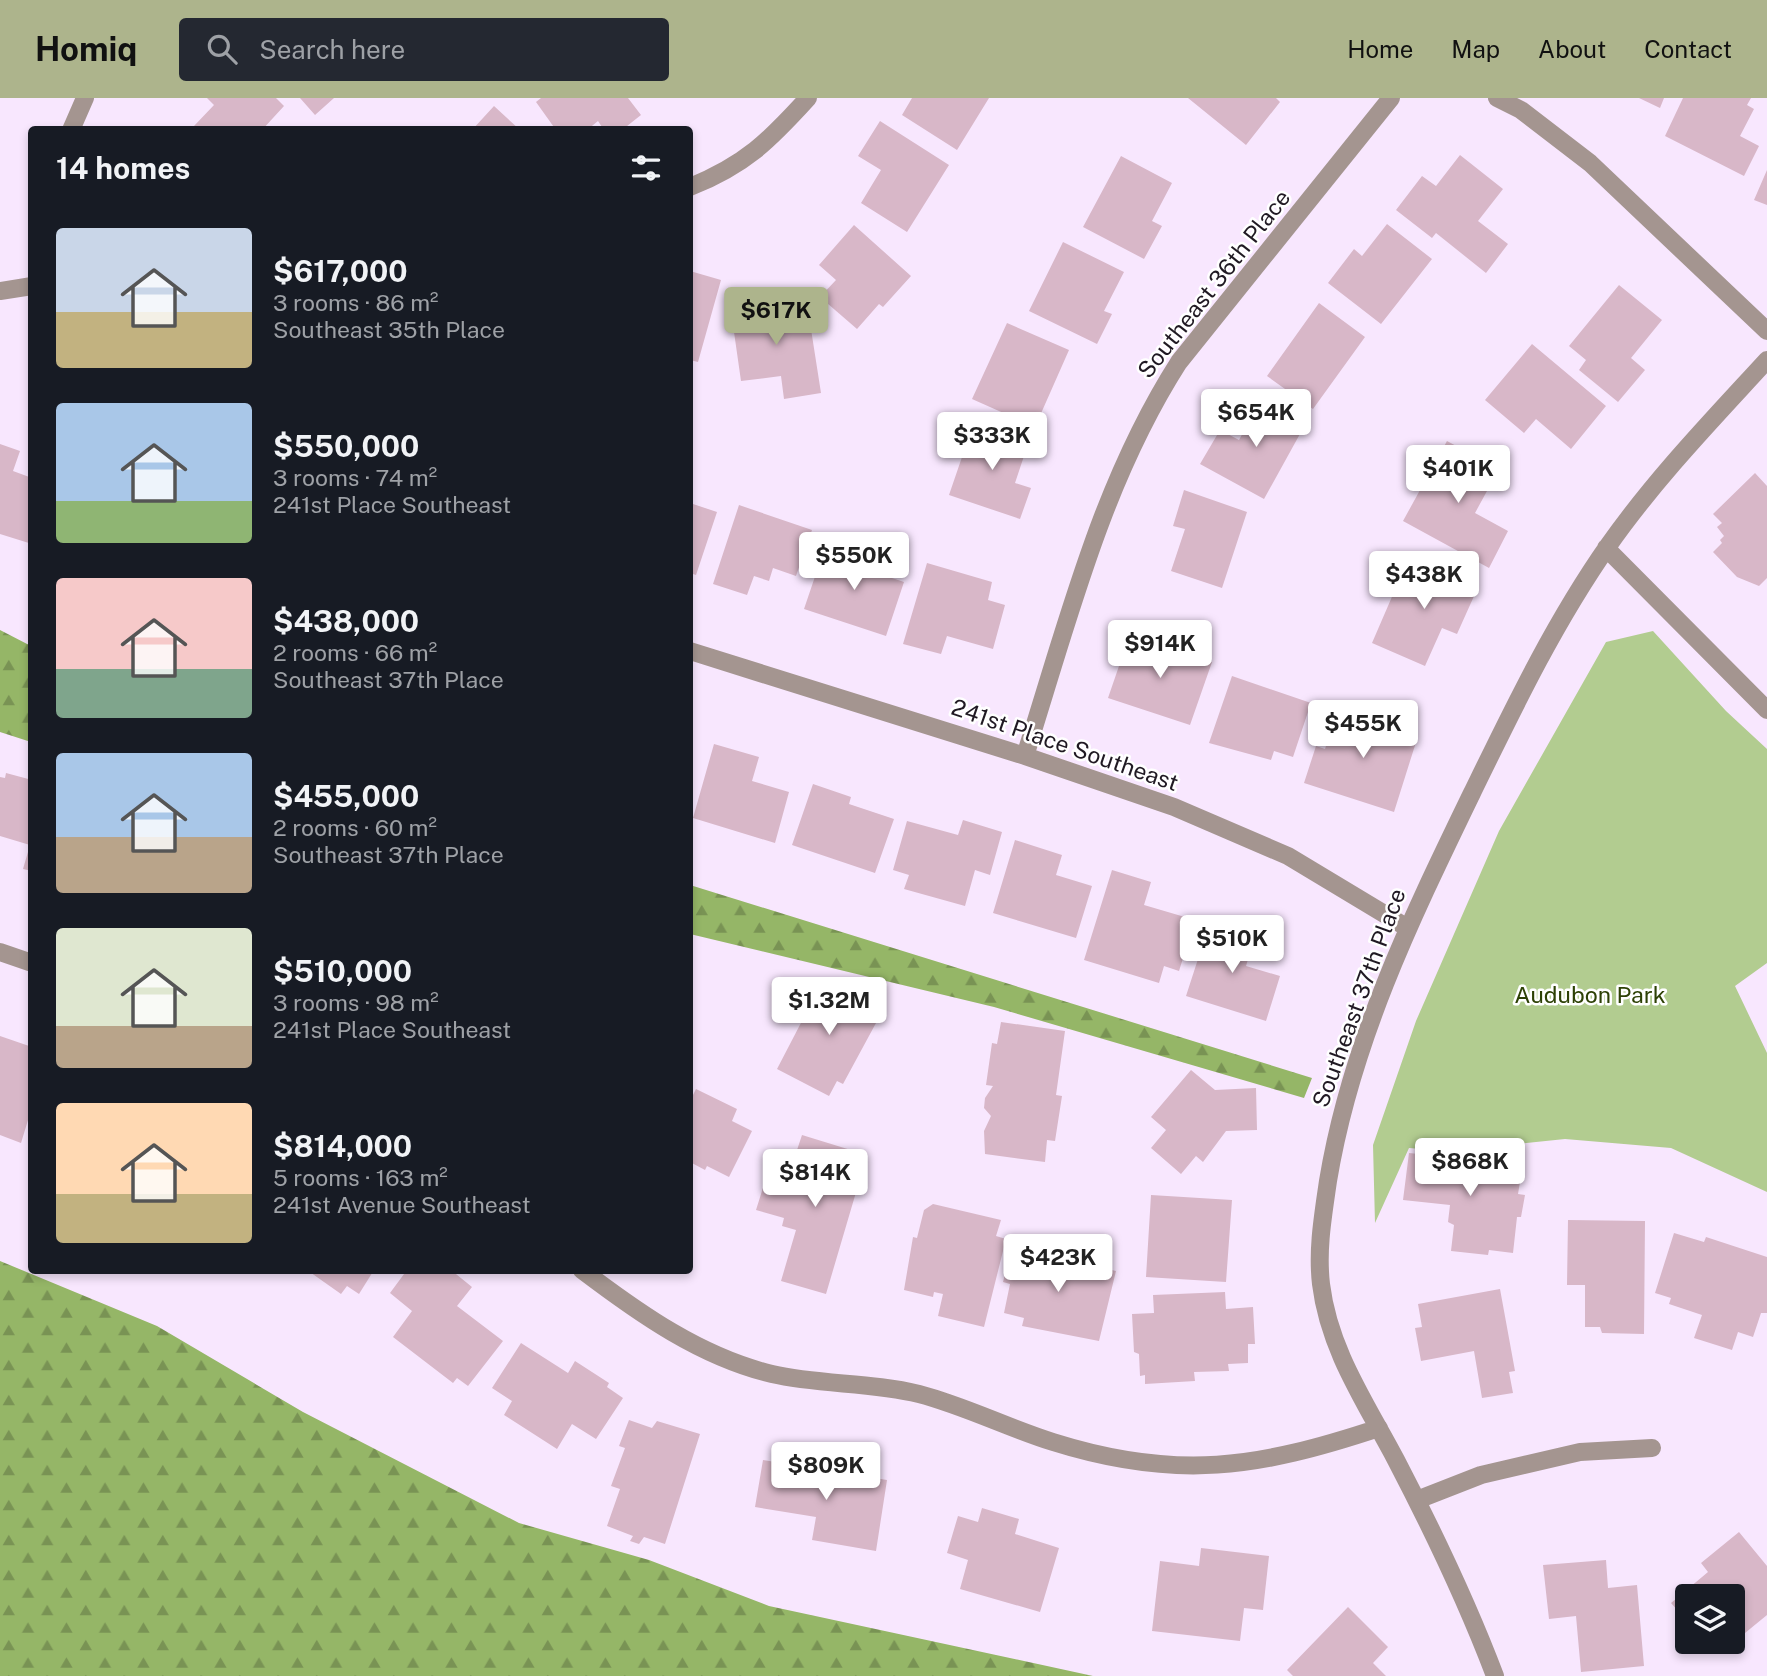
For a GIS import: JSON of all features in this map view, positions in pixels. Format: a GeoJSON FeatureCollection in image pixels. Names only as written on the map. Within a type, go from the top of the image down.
{"type":"FeatureCollection","features":[{"type":"Feature","properties":{"kind":"street"},"geometry":{"type":"LineString","coordinates":[[73,126],[85,98]]}},
{"type":"Feature","properties":{"kind":"street"},"geometry":{"type":"LineString","coordinates":[[693,186],[728,172],[768,143],[808,98]]}},
{"type":"Feature","properties":{"kind":"street","name":"Southeast 36th Place"},"geometry":{"type":"LineString","coordinates":[[1025,756],[1107,501],[1157,397],[1179,362],[1391,98]]}},
{"type":"Feature","properties":{"kind":"street"},"geometry":{"type":"LineString","coordinates":[[1497,98],[1521,110],[1590,163],[1767,331]]}},
{"type":"Feature","properties":{"kind":"street"},"geometry":{"type":"LineString","coordinates":[[0,291],[28,287]]}},
{"type":"Feature","properties":{"kind":"street","name":"Southeast 37th Place"},"geometry":{"type":"LineString","coordinates":[[1495,1676],[1470,1610],[1379,1428],[1352,1384],[1329,1323],[1321,1285],[1319,1238],[1339,1117],[1406,927],[1538,663],[1606,548],[1679,455],[1767,360]]}},
{"type":"Feature","properties":{"kind":"street"},"geometry":{"type":"LineString","coordinates":[[1606,548],[1767,710]]}},
{"type":"Feature","properties":{"kind":"street","name":"241st Place Southeast"},"geometry":{"type":"LineString","coordinates":[[693,653],[1025,756],[1174,807],[1288,856],[1406,927]]}},
{"type":"Feature","properties":{"kind":"street"},"geometry":{"type":"LineString","coordinates":[[0,952],[28,962]]}},
{"type":"Feature","properties":{"kind":"street"},"geometry":{"type":"LineString","coordinates":[[588,1274],[675,1335],[725,1359],[772,1374],[918,1393],[1108,1459],[1158,1467],[1228,1465],[1304,1452],[1379,1428]]}},
{"type":"Feature","properties":{"kind":"street"},"geometry":{"type":"LineString","coordinates":[[1416,1500],[1481,1475],[1580,1452],[1652,1448]]}},
{"type":"Feature","properties":{"kind":"green space"},"geometry":{"type":"Polygon","coordinates":[[[0,630],[28,644],[28,741],[0,732],[0,630]]]}},
{"type":"Feature","properties":{"kind":"green space","name":"Audubon Park"},"geometry":{"type":"Polygon","coordinates":[[[1653,631],[1726,711],[1767,749],[1767,963],[1735,986],[1767,1053],[1767,1192],[1671,1148],[1565,1139],[1446,1151],[1409,1148],[1375,1223],[1373,1145],[1416,1021],[1499,831],[1606,642],[1653,631]]]}},
{"type":"Feature","properties":{"kind":"green space"},"geometry":{"type":"Polygon","coordinates":[[[693,886],[1312,1078],[1304,1098],[994,1007],[693,935],[693,886]]]}},
{"type":"Feature","properties":{"kind":"green space"},"geometry":{"type":"Polygon","coordinates":[[[0,1261],[157,1326],[303,1412],[519,1523],[649,1560],[769,1606],[1093,1676],[0,1676],[0,1261]]]}},
{"type":"Feature","properties":{"kind":"building"},"geometry":{"type":"Polygon","coordinates":[[[207,98],[276,98],[284,106],[266,126],[194,126],[214,105],[207,98]]]}},
{"type":"Feature","properties":{"kind":"building"},"geometry":{"type":"Polygon","coordinates":[[[300,98],[334,98],[315,115],[300,98]]]}},
{"type":"Feature","properties":{"kind":"building"},"geometry":{"type":"Polygon","coordinates":[[[541,98],[628,98],[641,115],[627,126],[601,126],[598,121],[592,126],[553,126],[536,102],[541,98]]]}},
{"type":"Feature","properties":{"kind":"building"},"geometry":{"type":"Polygon","coordinates":[[[912,98],[989,98],[957,150],[902,115],[912,98]]]}},
{"type":"Feature","properties":{"kind":"building"},"geometry":{"type":"Polygon","coordinates":[[[1188,98],[1276,98],[1280,102],[1246,145],[1188,98]]]}},
{"type":"Feature","properties":{"kind":"building"},"geometry":{"type":"Polygon","coordinates":[[[1639,98],[1664,98],[1660,108],[1639,98]]]}},
{"type":"Feature","properties":{"kind":"building"},"geometry":{"type":"Polygon","coordinates":[[[1683,98],[1751,98],[1747,105],[1754,109],[1740,136],[1759,146],[1744,176],[1665,136],[1683,98]]]}},
{"type":"Feature","properties":{"kind":"building"},"geometry":{"type":"Polygon","coordinates":[[[494,106],[516,126],[476,126],[494,106]]]}},
{"type":"Feature","properties":{"kind":"building"},"geometry":{"type":"Polygon","coordinates":[[[880,121],[949,165],[907,232],[861,203],[881,170],[858,156],[880,121]]]}},
{"type":"Feature","properties":{"kind":"building"},"geometry":{"type":"Polygon","coordinates":[[[1460,155],[1503,189],[1478,221],[1508,244],[1486,273],[1436,233],[1432,238],[1396,210],[1422,176],[1436,186],[1460,155]]]}},
{"type":"Feature","properties":{"kind":"building"},"geometry":{"type":"Polygon","coordinates":[[[1121,156],[1172,183],[1152,221],[1162,226],[1144,259],[1083,227],[1121,156]]]}},
{"type":"Feature","properties":{"kind":"building"},"geometry":{"type":"Polygon","coordinates":[[[1767,170],[1767,205],[1754,200],[1767,170]]]}},
{"type":"Feature","properties":{"kind":"building"},"geometry":{"type":"Polygon","coordinates":[[[1387,224],[1432,259],[1381,324],[1328,283],[1354,249],[1362,256],[1387,224]]]}},
{"type":"Feature","properties":{"kind":"building"},"geometry":{"type":"Polygon","coordinates":[[[854,225],[911,276],[883,307],[879,304],[857,329],[820,297],[836,280],[819,265],[854,225]]]}},
{"type":"Feature","properties":{"kind":"building"},"geometry":{"type":"Polygon","coordinates":[[[1063,242],[1124,272],[1104,311],[1112,314],[1097,344],[1029,311],[1063,242]]]}},
{"type":"Feature","properties":{"kind":"building"},"geometry":{"type":"Polygon","coordinates":[[[693,272],[721,280],[698,362],[693,361],[693,272]]]}},
{"type":"Feature","properties":{"kind":"building"},"geometry":{"type":"Polygon","coordinates":[[[1619,285],[1662,320],[1631,358],[1645,370],[1618,402],[1579,370],[1586,360],[1569,346],[1619,285]]]}},
{"type":"Feature","properties":{"kind":"building"},"geometry":{"type":"Polygon","coordinates":[[[769,298],[772,315],[808,310],[821,393],[784,399],[781,376],[741,381],[730,304],[769,298]]]}},
{"type":"Feature","properties":{"kind":"building"},"geometry":{"type":"Polygon","coordinates":[[[1319,303],[1365,337],[1313,409],[1267,376],[1319,303]]]}},
{"type":"Feature","properties":{"kind":"building"},"geometry":{"type":"Polygon","coordinates":[[[1007,323],[1069,350],[1035,427],[972,399],[1007,323]]]}},
{"type":"Feature","properties":{"kind":"building"},"geometry":{"type":"Polygon","coordinates":[[[1532,344],[1606,406],[1571,449],[1536,419],[1524,433],[1485,400],[1532,344]]]}},
{"type":"Feature","properties":{"kind":"building"},"geometry":{"type":"Polygon","coordinates":[[[1262,398],[1306,423],[1264,499],[1200,464],[1220,430],[1239,440],[1262,398]]]}},
{"type":"Feature","properties":{"kind":"building"},"geometry":{"type":"Polygon","coordinates":[[[974,422],[1029,441],[1015,483],[1031,488],[1020,519],[949,495],[974,422]]]}},
{"type":"Feature","properties":{"kind":"building"},"geometry":{"type":"Polygon","coordinates":[[[1447,441],[1499,469],[1475,513],[1508,531],[1489,568],[1403,521],[1447,441]]]}},
{"type":"Feature","properties":{"kind":"building"},"geometry":{"type":"Polygon","coordinates":[[[0,444],[20,451],[13,471],[28,477],[28,543],[0,534],[0,444]]]}},
{"type":"Feature","properties":{"kind":"building"},"geometry":{"type":"Polygon","coordinates":[[[1755,473],[1767,486],[1767,578],[1759,586],[1737,577],[1713,552],[1722,543],[1720,540],[1724,536],[1717,527],[1722,523],[1713,514],[1755,473]]]}},
{"type":"Feature","properties":{"kind":"building"},"geometry":{"type":"Polygon","coordinates":[[[1184,490],[1247,512],[1222,588],[1171,571],[1185,529],[1173,526],[1184,490]]]}},
{"type":"Feature","properties":{"kind":"building"},"geometry":{"type":"Polygon","coordinates":[[[693,504],[717,512],[696,575],[693,574],[693,504]]]}},
{"type":"Feature","properties":{"kind":"building"},"geometry":{"type":"Polygon","coordinates":[[[739,505],[812,530],[796,576],[773,568],[769,581],[754,576],[747,595],[713,584],[739,505]]]}},
{"type":"Feature","properties":{"kind":"building"},"geometry":{"type":"Polygon","coordinates":[[[825,547],[888,569],[886,576],[904,582],[886,636],[804,609],[825,547]]]}},
{"type":"Feature","properties":{"kind":"building"},"geometry":{"type":"Polygon","coordinates":[[[1407,562],[1433,573],[1436,566],[1479,585],[1457,634],[1442,628],[1425,666],[1372,643],[1407,562]]]}},
{"type":"Feature","properties":{"kind":"building"},"geometry":{"type":"Polygon","coordinates":[[[927,563],[992,582],[988,600],[1005,605],[993,649],[947,636],[941,654],[903,644],[927,563]]]}},
{"type":"Feature","properties":{"kind":"building"},"geometry":{"type":"Polygon","coordinates":[[[1130,634],[1212,662],[1190,725],[1108,698],[1130,634]]]}},
{"type":"Feature","properties":{"kind":"building"},"geometry":{"type":"Polygon","coordinates":[[[1232,676],[1311,703],[1293,757],[1274,751],[1271,760],[1209,743],[1232,676]]]}},
{"type":"Feature","properties":{"kind":"building"},"geometry":{"type":"Polygon","coordinates":[[[1364,708],[1396,718],[1392,731],[1417,739],[1394,812],[1304,783],[1316,746],[1325,749],[1337,711],[1361,718],[1364,708]]]}},
{"type":"Feature","properties":{"kind":"building"},"geometry":{"type":"Polygon","coordinates":[[[714,744],[759,757],[752,781],[789,792],[775,843],[693,818],[714,744]]]}},
{"type":"Feature","properties":{"kind":"building"},"geometry":{"type":"Polygon","coordinates":[[[6,773],[28,779],[28,844],[0,836],[0,777],[5,778],[6,773]]]}},
{"type":"Feature","properties":{"kind":"building"},"geometry":{"type":"Polygon","coordinates":[[[813,784],[851,797],[849,804],[894,819],[875,873],[792,845],[813,784]]]}},
{"type":"Feature","properties":{"kind":"building"},"geometry":{"type":"Polygon","coordinates":[[[963,820],[1002,832],[990,875],[975,870],[965,906],[904,889],[909,875],[893,870],[907,821],[958,835],[963,820]]]}},
{"type":"Feature","properties":{"kind":"building"},"geometry":{"type":"Polygon","coordinates":[[[1015,840],[1062,855],[1056,875],[1092,886],[1076,938],[993,913],[1015,840]]]}},
{"type":"Feature","properties":{"kind":"building"},"geometry":{"type":"Polygon","coordinates":[[[28,852],[28,870],[23,869],[28,852]]]}},
{"type":"Feature","properties":{"kind":"building"},"geometry":{"type":"Polygon","coordinates":[[[1112,870],[1151,882],[1144,905],[1195,920],[1179,971],[1164,966],[1159,983],[1084,960],[1112,870]]]}},
{"type":"Feature","properties":{"kind":"building"},"geometry":{"type":"Polygon","coordinates":[[[1210,922],[1255,936],[1246,966],[1280,976],[1266,1021],[1186,996],[1210,922]]]}},
{"type":"Feature","properties":{"kind":"building"},"geometry":{"type":"Polygon","coordinates":[[[837,983],[881,1006],[872,1021],[876,1023],[843,1084],[837,1081],[829,1096],[777,1069],[803,1019],[806,1020],[809,1015],[796,1008],[808,986],[829,997],[837,983]]]}},
{"type":"Feature","properties":{"kind":"building"},"geometry":{"type":"Polygon","coordinates":[[[1001,1022],[1065,1031],[1056,1095],[1062,1096],[1055,1141],[1047,1140],[1045,1162],[985,1154],[984,1131],[991,1116],[984,1108],[985,1098],[993,1086],[986,1085],[992,1043],[997,1044],[1001,1022]]]}},
{"type":"Feature","properties":{"kind":"building"},"geometry":{"type":"Polygon","coordinates":[[[0,1036],[28,1046],[28,1120],[21,1143],[0,1135],[0,1036]]]}},
{"type":"Feature","properties":{"kind":"building"},"geometry":{"type":"Polygon","coordinates":[[[1191,1070],[1215,1090],[1256,1088],[1257,1130],[1226,1131],[1203,1162],[1196,1156],[1181,1174],[1151,1148],[1166,1130],[1151,1117],[1191,1070]]]}},
{"type":"Feature","properties":{"kind":"building"},"geometry":{"type":"Polygon","coordinates":[[[696,1089],[737,1109],[732,1121],[752,1131],[729,1177],[707,1166],[705,1170],[693,1164],[693,1095],[696,1089]]]}},
{"type":"Feature","properties":{"kind":"building"},"geometry":{"type":"Polygon","coordinates":[[[802,1135],[867,1155],[826,1294],[781,1281],[796,1230],[782,1226],[784,1218],[756,1210],[766,1178],[793,1186],[798,1170],[791,1168],[802,1135]]]}},
{"type":"Feature","properties":{"kind":"building"},"geometry":{"type":"Polygon","coordinates":[[[1409,1153],[1438,1156],[1439,1153],[1523,1164],[1518,1194],[1525,1195],[1521,1217],[1517,1217],[1513,1253],[1489,1250],[1488,1255],[1451,1251],[1454,1225],[1448,1222],[1450,1205],[1403,1200],[1409,1153]]]}},
{"type":"Feature","properties":{"kind":"building"},"geometry":{"type":"Polygon","coordinates":[[[1151,1195],[1232,1200],[1226,1282],[1146,1277],[1151,1195]]]}},
{"type":"Feature","properties":{"kind":"building"},"geometry":{"type":"Polygon","coordinates":[[[933,1204],[1001,1220],[996,1236],[1006,1239],[984,1327],[938,1316],[943,1294],[934,1292],[933,1297],[904,1290],[913,1237],[917,1238],[924,1210],[933,1204]]]}},
{"type":"Feature","properties":{"kind":"building"},"geometry":{"type":"Polygon","coordinates":[[[1568,1220],[1645,1221],[1644,1334],[1602,1333],[1600,1327],[1585,1327],[1585,1285],[1567,1285],[1568,1220]]]}},
{"type":"Feature","properties":{"kind":"building"},"geometry":{"type":"Polygon","coordinates":[[[1674,1233],[1704,1242],[1706,1237],[1767,1257],[1767,1313],[1761,1313],[1753,1337],[1738,1332],[1732,1350],[1694,1338],[1702,1315],[1669,1304],[1671,1298],[1655,1293],[1674,1233]]]}},
{"type":"Feature","properties":{"kind":"building"},"geometry":{"type":"Polygon","coordinates":[[[1012,1246],[1116,1271],[1099,1341],[1022,1326],[1024,1318],[1004,1313],[1010,1284],[1003,1282],[1012,1246]]]}},
{"type":"Feature","properties":{"kind":"building"},"geometry":{"type":"Polygon","coordinates":[[[313,1274],[372,1274],[359,1294],[347,1286],[341,1294],[313,1274]]]}},
{"type":"Feature","properties":{"kind":"building"},"geometry":{"type":"Polygon","coordinates":[[[404,1274],[456,1274],[472,1287],[457,1306],[503,1341],[468,1386],[457,1378],[453,1383],[393,1337],[412,1311],[390,1293],[404,1274]]]}},
{"type":"Feature","properties":{"kind":"building"},"geometry":{"type":"Polygon","coordinates":[[[1500,1289],[1515,1371],[1509,1372],[1513,1393],[1482,1398],[1474,1351],[1421,1361],[1415,1328],[1422,1327],[1418,1304],[1500,1289]]]}},
{"type":"Feature","properties":{"kind":"building"},"geometry":{"type":"Polygon","coordinates":[[[1225,1292],[1226,1309],[1253,1307],[1255,1344],[1248,1344],[1248,1363],[1228,1364],[1229,1371],[1194,1372],[1195,1381],[1145,1384],[1145,1375],[1140,1376],[1139,1354],[1134,1352],[1132,1314],[1154,1313],[1153,1295],[1225,1292]]]}},
{"type":"Feature","properties":{"kind":"building"},"geometry":{"type":"Polygon","coordinates":[[[521,1343],[568,1373],[575,1361],[609,1383],[607,1387],[623,1398],[596,1439],[572,1424],[557,1449],[504,1415],[512,1401],[492,1388],[521,1343]]]}},
{"type":"Feature","properties":{"kind":"building"},"geometry":{"type":"Polygon","coordinates":[[[629,1420],[652,1428],[657,1421],[700,1434],[665,1544],[644,1537],[639,1544],[630,1541],[633,1536],[607,1526],[620,1489],[611,1486],[625,1448],[619,1446],[629,1420]]]}},
{"type":"Feature","properties":{"kind":"building"},"geometry":{"type":"Polygon","coordinates":[[[763,1460],[887,1480],[876,1551],[812,1540],[816,1517],[755,1507],[763,1460]]]}},
{"type":"Feature","properties":{"kind":"building"},"geometry":{"type":"Polygon","coordinates":[[[982,1508],[1019,1519],[1015,1534],[1059,1548],[1040,1612],[960,1589],[968,1560],[947,1553],[958,1516],[978,1522],[982,1508]]]}},
{"type":"Feature","properties":{"kind":"building"},"geometry":{"type":"Polygon","coordinates":[[[1739,1532],[1767,1566],[1767,1615],[1745,1633],[1745,1584],[1694,1584],[1708,1572],[1701,1563],[1739,1532]]]}},
{"type":"Feature","properties":{"kind":"building"},"geometry":{"type":"Polygon","coordinates":[[[1201,1548],[1269,1556],[1263,1610],[1244,1608],[1240,1641],[1152,1631],[1160,1561],[1199,1566],[1201,1548]]]}},
{"type":"Feature","properties":{"kind":"building"},"geometry":{"type":"Polygon","coordinates":[[[1606,1560],[1608,1588],[1637,1585],[1644,1666],[1581,1672],[1576,1616],[1549,1619],[1543,1565],[1606,1560]]]}},
{"type":"Feature","properties":{"kind":"building"},"geometry":{"type":"Polygon","coordinates":[[[1348,1607],[1388,1647],[1373,1663],[1386,1676],[1293,1676],[1287,1670],[1348,1607]]]}}]}
